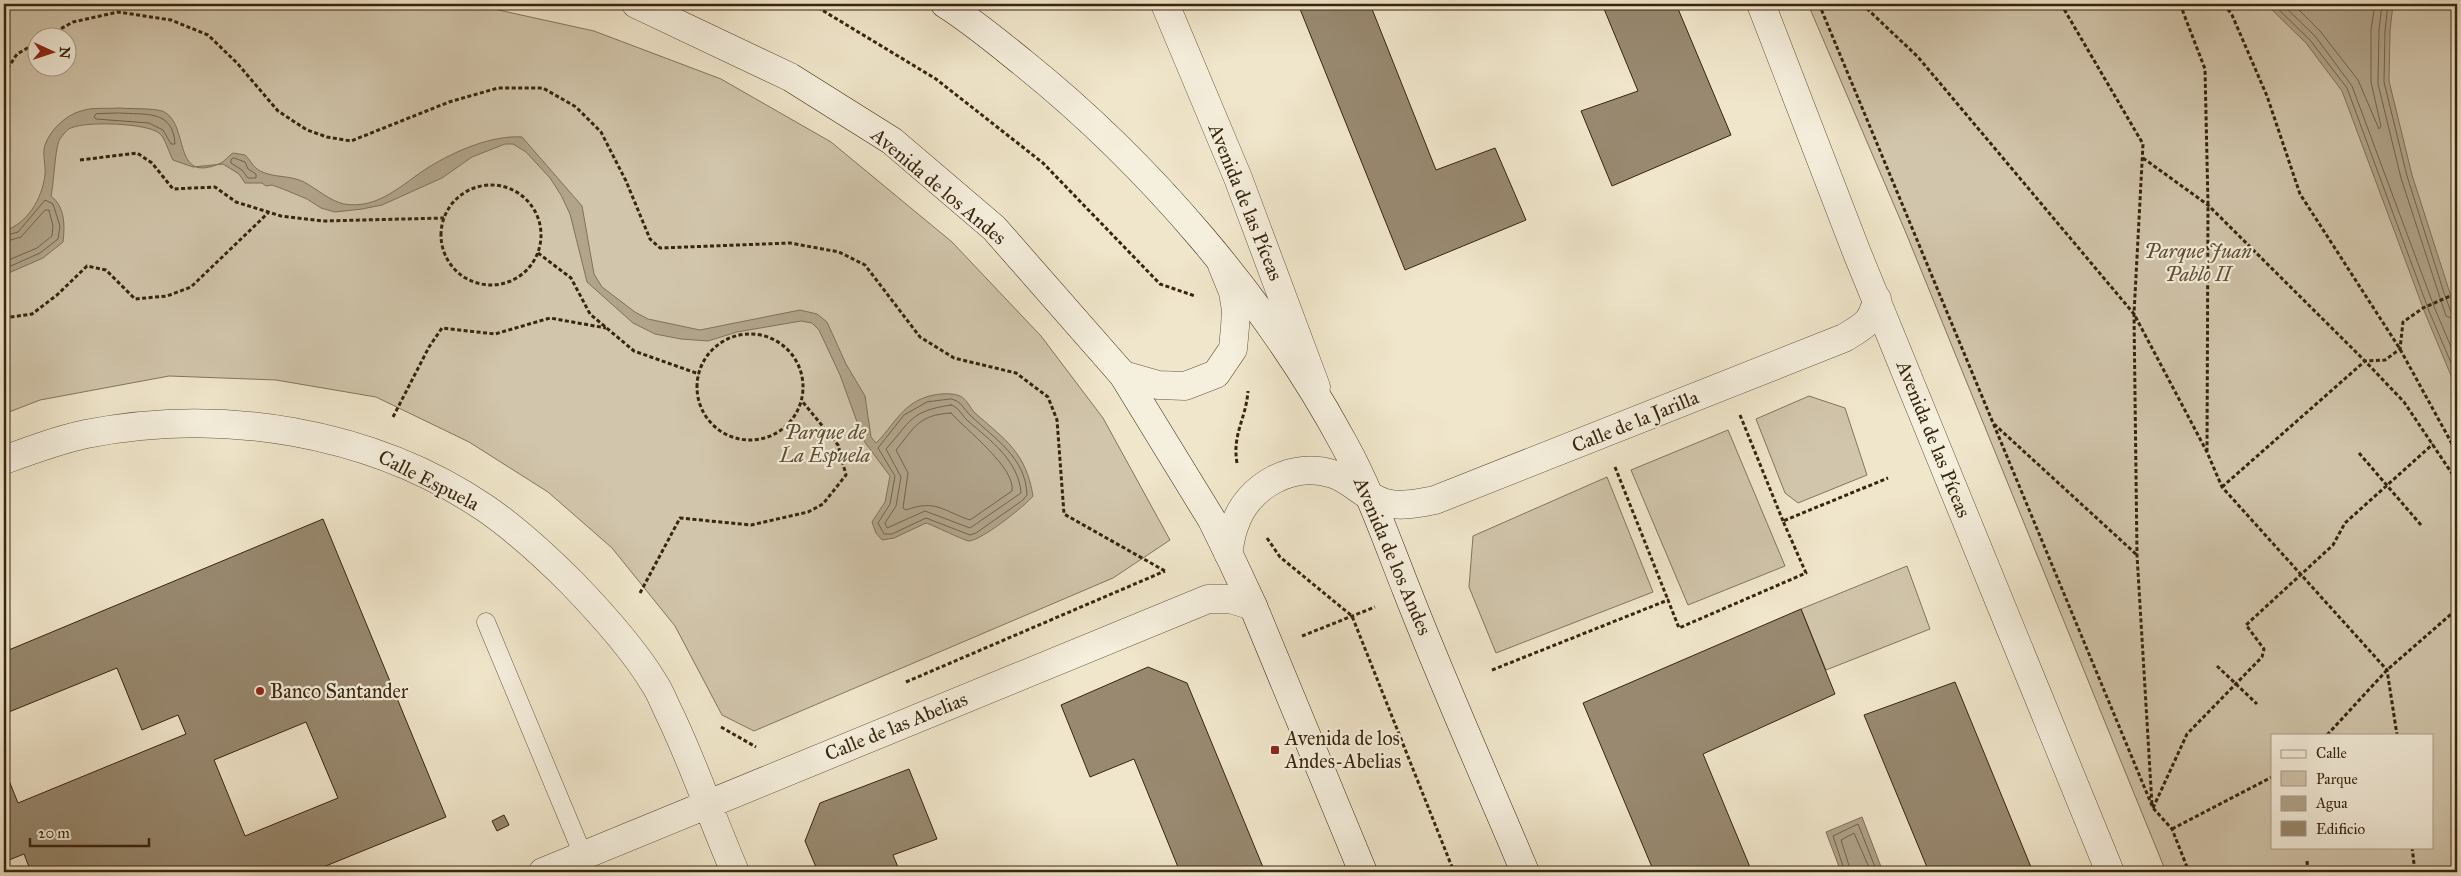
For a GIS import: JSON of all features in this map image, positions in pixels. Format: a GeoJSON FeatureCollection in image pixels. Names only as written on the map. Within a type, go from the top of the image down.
{"type":"FeatureCollection","features":[{"type":"Feature","properties":{"kind":"street","name":"Avenida de los Andes"},"geometry":{"type":"LineString","coordinates":[[636,4],[790,77],[892,141],[994,228],[1124,375],[1212,520],[1253,606],[1364,872]]}},
{"type":"Feature","properties":{"kind":"street","name":"Avenida de los Andes"},"geometry":{"type":"LineString","coordinates":[[945,4],[967,18],[1064,95],[1148,177],[1220,261],[1264,318],[1320,402],[1372,499],[1407,594],[1525,872]]}},
{"type":"Feature","properties":{"kind":"street","name":"Avenida de las Píceas"},"geometry":{"type":"LineString","coordinates":[[1165,4],[1238,178],[1314,376],[1320,402]]}},
{"type":"Feature","properties":{"kind":"street","name":"Avenida de las Píceas"},"geometry":{"type":"LineString","coordinates":[[1761,4],[1877,299],[2110,872]]}},
{"type":"Feature","properties":{"kind":"street","name":"Avenida de los Andes"},"geometry":{"type":"LineString","coordinates":[[1124,375],[1158,385],[1185,386],[1216,374],[1233,349],[1236,310],[1233,292],[1220,261]]}},
{"type":"Feature","properties":{"kind":"street","name":"Calle de la Jarilla"},"geometry":{"type":"LineString","coordinates":[[1372,499],[1387,504],[1411,504],[1435,500],[1464,489],[1844,338],[1864,326],[1873,315],[1877,299]]}},
{"type":"Feature","properties":{"kind":"street","name":"Calle Espuela"},"geometry":{"type":"LineString","coordinates":[[4,460],[42,446],[86,434],[150,425],[206,424],[260,427],[313,434],[372,451],[431,477],[485,508],[534,545],[600,612],[654,683],[683,744],[734,872]]}},
{"type":"Feature","properties":{"kind":"street"},"geometry":{"type":"LineString","coordinates":[[1228,554],[1235,523],[1249,498],[1268,482],[1285,474],[1304,470],[1335,474],[1372,499]]}},
{"type":"Feature","properties":{"kind":"street","name":"Calle de las Abelias"},"geometry":{"type":"LineString","coordinates":[[543,872],[1208,599],[1230,599],[1253,606]]}},
{"type":"Feature","properties":{"kind":"lane"},"geometry":{"type":"LineString","coordinates":[[486,622],[582,855]]}},
{"type":"Feature","properties":{"kind":"path"},"geometry":{"type":"LineString","coordinates":[[812,4],[936,79],[1043,163],[1160,284],[1194,294],[1198,299]]}},
{"type":"Feature","properties":{"kind":"path"},"geometry":{"type":"LineString","coordinates":[[1820,4],[1991,422],[2153,808],[2172,829],[2189,872]]}},
{"type":"Feature","properties":{"kind":"path"},"geometry":{"type":"LineString","coordinates":[[1862,4],[1918,57],[2134,314],[2207,452],[2222,487],[2388,670],[2397,734]]}},
{"type":"Feature","properties":{"kind":"path"},"geometry":{"type":"LineString","coordinates":[[2061,4],[2143,144],[2134,314],[2137,555],[2153,808]]}},
{"type":"Feature","properties":{"kind":"path"},"geometry":{"type":"LineString","coordinates":[[2180,4],[2205,69],[2208,205],[2207,452]]}},
{"type":"Feature","properties":{"kind":"path"},"geometry":{"type":"LineString","coordinates":[[2224,4],[2232,15],[2267,96],[2300,194],[2400,349],[2457,453]]}},
{"type":"Feature","properties":{"kind":"path"},"geometry":{"type":"LineString","coordinates":[[62,28],[73,22],[118,12],[171,20],[208,35],[237,63],[278,111],[307,130],[328,138],[351,141],[449,102],[498,88],[543,88],[576,107],[601,132],[626,181],[650,239],[660,248],[790,243],[839,252],[866,265],[920,337],[954,358],[1016,373],[1048,397],[1057,420],[1064,514],[1165,571],[902,684]]}},
{"type":"Feature","properties":{"kind":"path"},"geometry":{"type":"LineString","coordinates":[[4,74],[17,54],[28,48]]}},
{"type":"Feature","properties":{"kind":"path"},"geometry":{"type":"LineString","coordinates":[[80,160],[136,153],[152,163],[174,189],[215,187],[236,202],[268,212],[323,221],[444,218]]}},
{"type":"Feature","properties":{"kind":"path"},"geometry":{"type":"LineString","coordinates":[[2143,158],[2208,205],[2365,361],[2404,402],[2434,444],[2457,481]]}},
{"type":"Feature","properties":{"kind":"path"},"geometry":{"type":"LineString","coordinates":[[493,185],[508,188],[522,195],[533,207],[540,222],[542,237],[538,252],[530,268],[517,280],[500,286],[483,285],[466,279],[453,268],[444,253],[441,235],[444,218],[452,204],[463,193],[478,187],[493,185]]}},
{"type":"Feature","properties":{"kind":"path"},"geometry":{"type":"LineString","coordinates":[[4,318],[32,314],[57,295],[86,266],[106,270],[136,299],[166,296],[175,293],[191,286],[268,212]]}},
{"type":"Feature","properties":{"kind":"path"},"geometry":{"type":"LineString","coordinates":[[538,252],[571,278],[590,314],[634,352],[699,374]]}},
{"type":"Feature","properties":{"kind":"path"},"geometry":{"type":"LineString","coordinates":[[2222,487],[2365,361],[2385,360],[2400,349],[2403,322],[2423,308],[2457,294]]}},
{"type":"Feature","properties":{"kind":"path"},"geometry":{"type":"LineString","coordinates":[[393,417],[429,347],[442,328],[495,334],[550,318],[606,328]]}},
{"type":"Feature","properties":{"kind":"path"},"geometry":{"type":"LineString","coordinates":[[755,334],[773,339],[787,350],[798,365],[803,382],[802,401],[795,416],[784,429],[770,437],[754,441],[737,439],[716,426],[701,407],[697,390],[699,374],[707,357],[720,344],[736,336],[755,334]]}},
{"type":"Feature","properties":{"kind":"path"},"geometry":{"type":"LineString","coordinates":[[1239,469],[1235,452],[1236,433],[1244,418],[1248,382]]}},
{"type":"Feature","properties":{"kind":"path"},"geometry":{"type":"LineString","coordinates":[[640,592],[680,518],[751,526],[808,512],[823,504],[846,475],[838,445],[802,401]]}},
{"type":"Feature","properties":{"kind":"path"},"geometry":{"type":"LineString","coordinates":[[1615,467],[1679,628],[1806,573],[1740,415]]}},
{"type":"Feature","properties":{"kind":"path"},"geometry":{"type":"LineString","coordinates":[[1991,422],[2137,555]]}},
{"type":"Feature","properties":{"kind":"path"},"geometry":{"type":"LineString","coordinates":[[2153,808],[2187,734],[2262,657],[2264,650],[2246,626],[2334,545],[2345,523],[2434,444]]}},
{"type":"Feature","properties":{"kind":"path"},"geometry":{"type":"LineString","coordinates":[[2359,454],[2421,525]]}},
{"type":"Feature","properties":{"kind":"path"},"geometry":{"type":"LineString","coordinates":[[1784,521],[1888,478]]}},
{"type":"Feature","properties":{"kind":"path"},"geometry":{"type":"LineString","coordinates":[[1266,532],[1280,557],[1352,616],[1454,872]]}},
{"type":"Feature","properties":{"kind":"path"},"geometry":{"type":"LineString","coordinates":[[1492,670],[1668,600]]}},
{"type":"Feature","properties":{"kind":"path"},"geometry":{"type":"LineString","coordinates":[[1294,639],[1383,603]]}},
{"type":"Feature","properties":{"kind":"path"},"geometry":{"type":"LineString","coordinates":[[2328,734],[2388,670],[2457,609]]}},
{"type":"Feature","properties":{"kind":"path"},"geometry":{"type":"LineString","coordinates":[[2217,666],[2257,704]]}},
{"type":"Feature","properties":{"kind":"path"},"geometry":{"type":"LineString","coordinates":[[722,727],[756,747],[765,743]]}},
{"type":"Feature","properties":{"kind":"path"},"geometry":{"type":"LineString","coordinates":[[2172,829],[2271,779]]}},
{"type":"Feature","properties":{"kind":"path"},"geometry":{"type":"LineString","coordinates":[[2412,848],[2415,872]]}},
{"type":"Feature","properties":{"kind":"path"},"geometry":{"type":"LineString","coordinates":[[2307,861],[2308,872]]}},
{"type":"Feature","properties":{"kind":"green space","name":"Parque de La Espuela"},"geometry":{"type":"Polygon","coordinates":[[[4,4],[471,4],[594,31],[721,79],[831,142],[952,242],[1041,336],[1103,418],[1170,540],[1113,578],[754,731],[722,715],[675,626],[612,548],[548,492],[469,442],[376,397],[276,380],[169,376],[40,400],[4,414],[4,4]]]}},
{"type":"Feature","properties":{"kind":"green space","name":"Parque Juan Pablo II"},"geometry":{"type":"Polygon","coordinates":[[[1808,4],[2457,4],[2457,872],[2166,872],[1906,233],[1808,4]]]}},
{"type":"Feature","properties":{"kind":"green space"},"geometry":{"type":"Polygon","coordinates":[[[1809,396],[1845,408],[1867,475],[1798,503],[1785,493],[1756,419],[1809,396]]]}},
{"type":"Feature","properties":{"kind":"green space"},"geometry":{"type":"Polygon","coordinates":[[[1728,430],[1785,566],[1688,605],[1631,470],[1728,430]]]}},
{"type":"Feature","properties":{"kind":"green space"},"geometry":{"type":"Polygon","coordinates":[[[1607,477],[1653,592],[1496,653],[1469,587],[1473,536],[1607,477]]]}},
{"type":"Feature","properties":{"kind":"green space"},"geometry":{"type":"Polygon","coordinates":[[[1907,566],[1930,629],[1826,670],[1801,609],[1907,566]]]}},
{"type":"Feature","properties":{"kind":"water"},"geometry":{"type":"Polygon","coordinates":[[[2266,4],[2393,4],[2390,31],[2389,81],[2412,175],[2457,315],[2457,390],[2425,313],[2342,91],[2306,43],[2266,4]]]}},
{"type":"Feature","properties":{"kind":"water"},"geometry":{"type":"Polygon","coordinates":[[[90,109],[158,110],[171,117],[188,160],[197,167],[173,160],[159,133],[142,127],[116,124],[89,124],[70,129],[58,143],[51,196],[59,205],[63,217],[63,242],[43,258],[4,275],[4,231],[20,223],[26,217],[41,193],[45,175],[44,148],[47,139],[64,120],[75,113],[90,109]]]}},
{"type":"Feature","properties":{"kind":"water"},"geometry":{"type":"Polygon","coordinates":[[[510,137],[522,137],[582,206],[594,274],[602,287],[635,312],[648,319],[700,330],[800,310],[817,314],[827,322],[846,364],[865,396],[871,437],[876,443],[903,411],[917,401],[938,394],[960,396],[967,401],[975,413],[1013,448],[1020,458],[1030,481],[1033,496],[993,529],[969,541],[926,523],[894,538],[882,540],[876,533],[872,522],[885,502],[890,476],[864,441],[840,375],[819,330],[812,323],[801,321],[737,332],[708,341],[681,339],[655,334],[633,323],[587,282],[570,214],[561,195],[550,178],[526,152],[513,144],[505,144],[472,157],[442,178],[382,205],[335,212],[321,208],[307,199],[272,185],[245,183],[239,174],[223,164],[215,165],[233,153],[245,155],[260,171],[299,180],[334,200],[344,204],[357,205],[368,203],[390,194],[429,167],[450,155],[474,145],[510,137]]]}},
{"type":"Feature","properties":{"kind":"water"},"geometry":{"type":"Polygon","coordinates":[[[215,165],[205,168],[197,167],[215,165]]]}},
{"type":"Feature","properties":{"kind":"water"},"geometry":{"type":"Polygon","coordinates":[[[1862,817],[1883,872],[1841,872],[1826,832],[1862,817]]]}},
{"type":"Feature","properties":{"kind":"building"},"geometry":{"type":"Polygon","coordinates":[[[1298,4],[1370,4],[1436,170],[1495,148],[1526,220],[1405,270],[1298,4]]]}},
{"type":"Feature","properties":{"kind":"building"},"geometry":{"type":"Polygon","coordinates":[[[1602,4],[1676,4],[1731,135],[1612,186],[1581,111],[1638,91],[1602,4]]]}},
{"type":"Feature","properties":{"kind":"building","name":"Banco Santander"},"geometry":{"type":"Polygon","coordinates":[[[323,519],[446,817],[311,872],[31,872],[24,854],[4,862],[4,768],[18,803],[186,734],[178,715],[142,730],[117,668],[4,714],[4,652],[323,519]],[[306,722],[214,760],[245,836],[338,798],[306,722]]]}},
{"type":"Feature","properties":{"kind":"building"},"geometry":{"type":"Polygon","coordinates":[[[1801,609],[1835,694],[1703,754],[1752,872],[1654,872],[1583,703],[1801,609]]]}},
{"type":"Feature","properties":{"kind":"building"},"geometry":{"type":"Polygon","coordinates":[[[1148,667],[1187,683],[1265,872],[1180,872],[1134,759],[1090,777],[1061,705],[1148,667]]]}},
{"type":"Feature","properties":{"kind":"building"},"geometry":{"type":"Polygon","coordinates":[[[1955,682],[2033,872],[1929,872],[1864,715],[1955,682]]]}},
{"type":"Feature","properties":{"kind":"building"},"geometry":{"type":"Polygon","coordinates":[[[909,769],[937,839],[893,855],[900,872],[818,872],[805,841],[820,803],[909,769]]]}},
{"type":"Feature","properties":{"kind":"building"},"geometry":{"type":"Polygon","coordinates":[[[504,815],[509,825],[497,831],[492,821],[504,815]]]}},
{"type":"Feature","properties":{"kind":"place","name":"Banco Santander"},"geometry":{"type":"Point","coordinates":[260,691]}},
{"type":"Feature","properties":{"kind":"place","name":"Avenida de los Andes-Abelias"},"geometry":{"type":"Point","coordinates":[1275,750]}}]}
